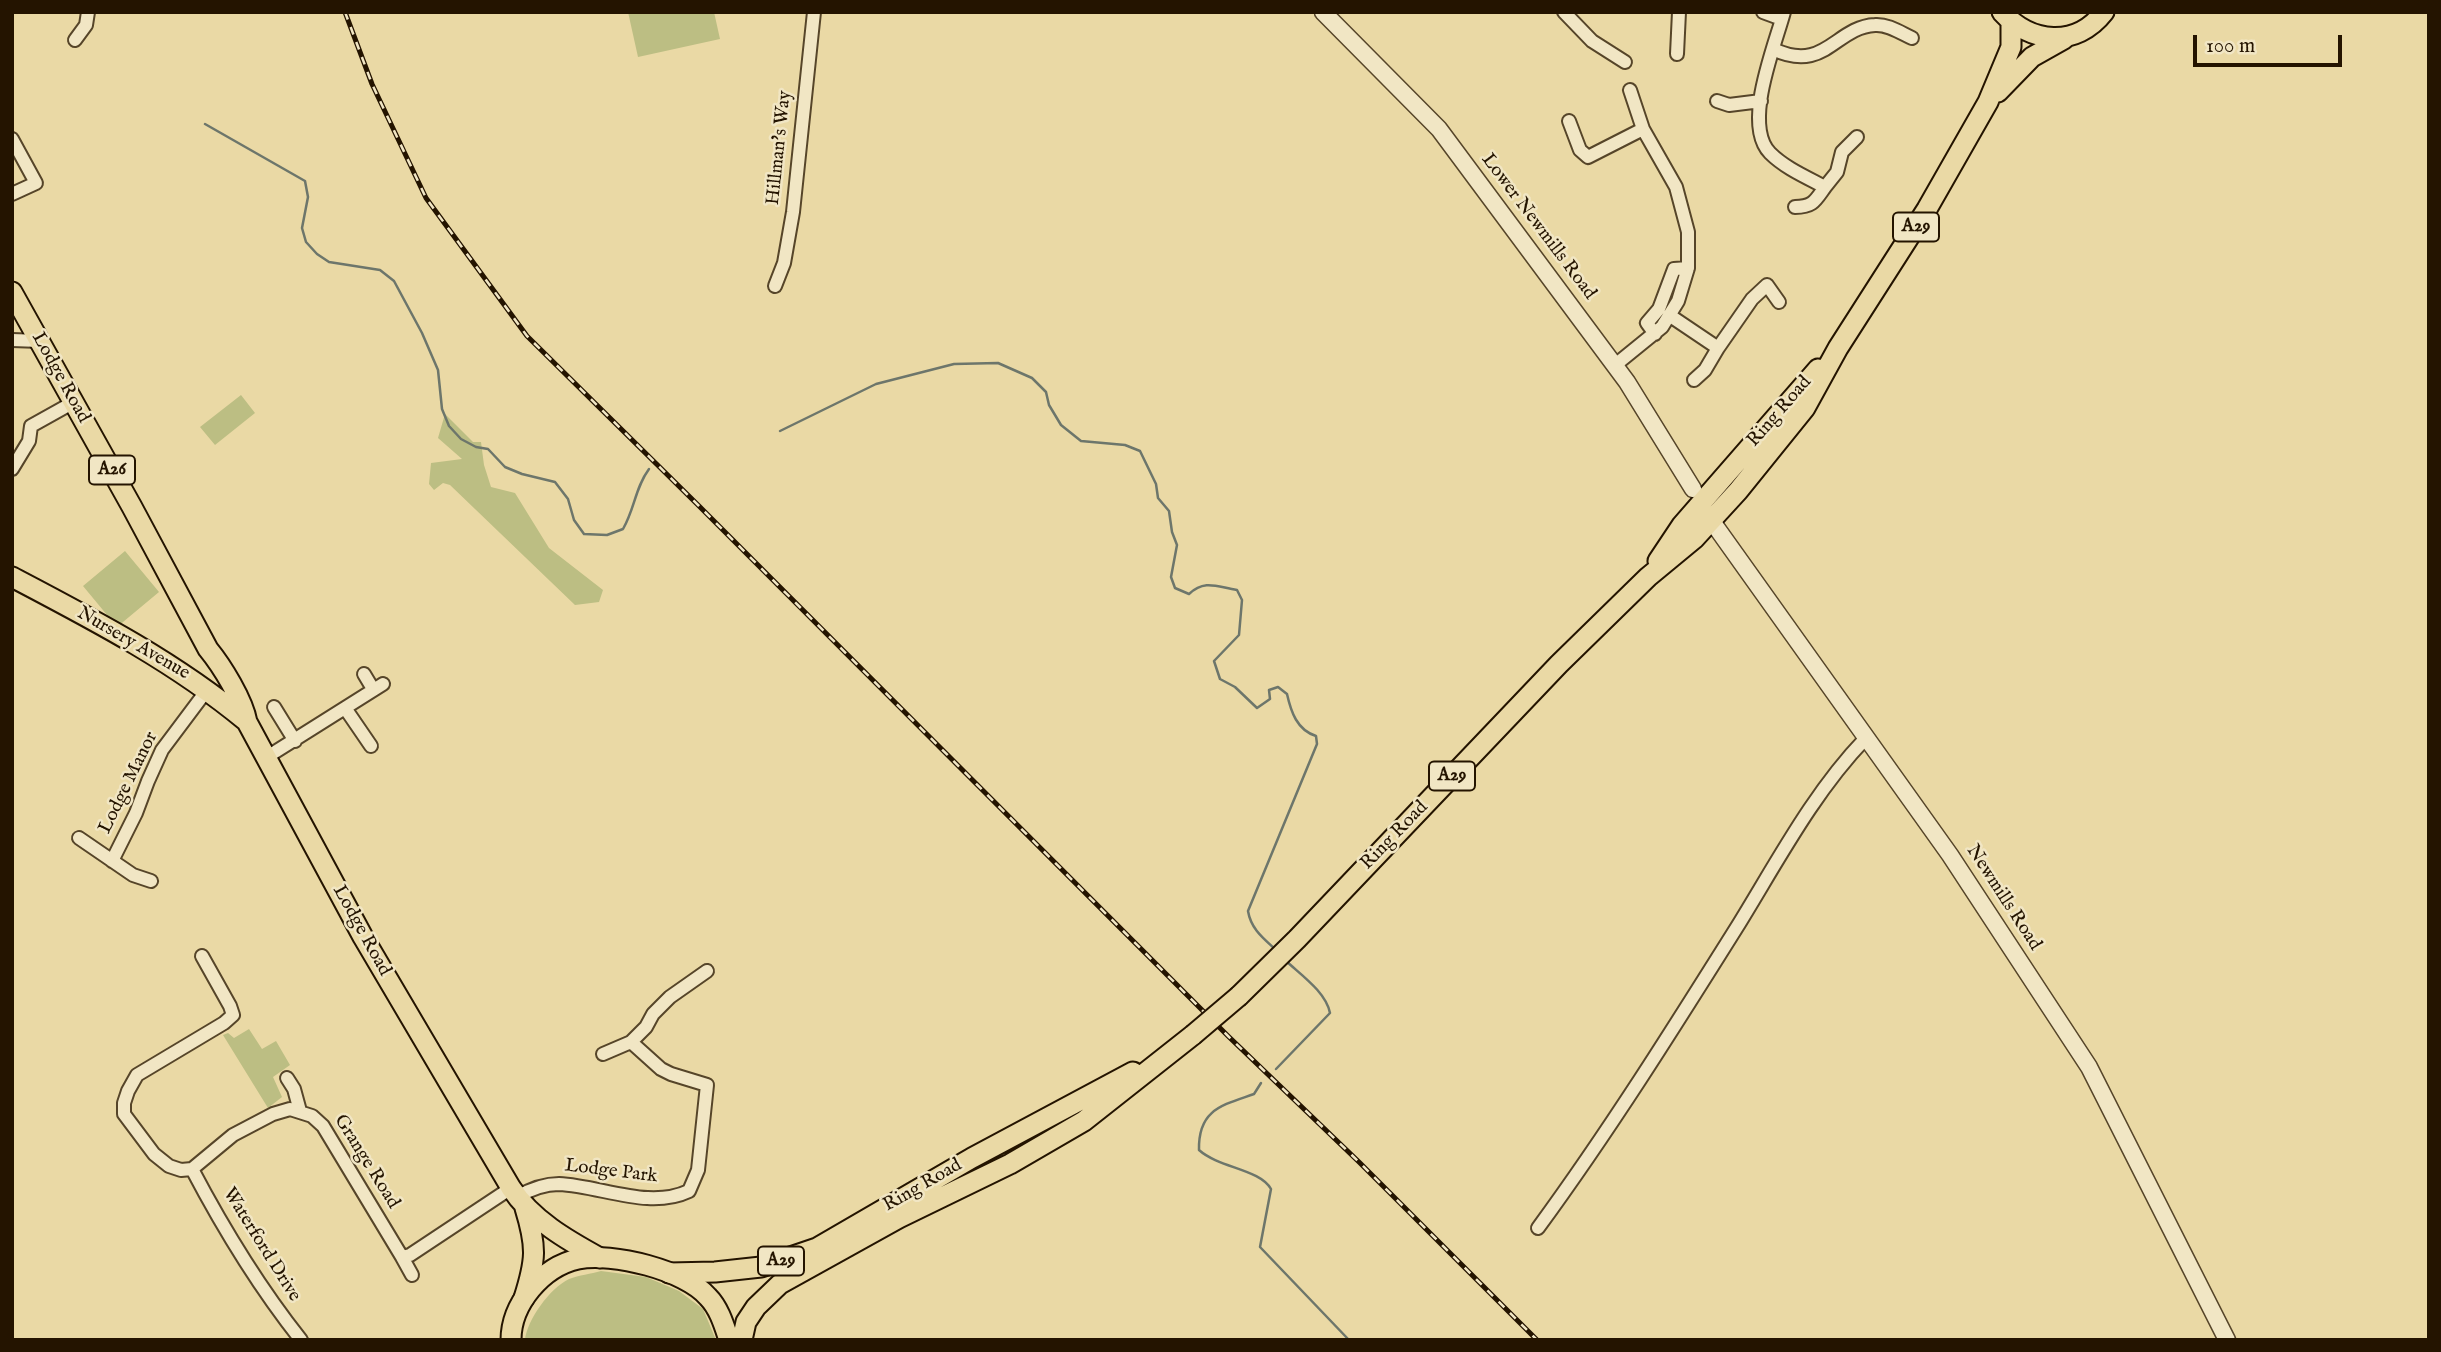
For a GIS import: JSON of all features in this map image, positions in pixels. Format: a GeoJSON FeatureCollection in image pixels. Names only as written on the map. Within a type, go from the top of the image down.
{"type":"FeatureCollection","features":[{"type":"Feature","properties":{"kind":"main road","name":"A29"},"geometry":{"type":"LineString","coordinates":[[2006,18],[2026,33],[2047,38],[2070,36],[2087,29],[2104,12]]}},
{"type":"Feature","properties":{"kind":"main road","name":"Ring Road"},"geometry":{"type":"LineString","coordinates":[[742,1340],[746,1322],[756,1307],[780,1284],[899,1218],[1034,1151],[1084,1121],[1193,1035],[1275,962],[1559,664],[1648,577],[1694,539],[1701,505],[1805,408],[1838,348],[1927,209],[1988,103],[2011,47],[2006,18]]}},
{"type":"Feature","properties":{"kind":"main road","name":"Ring Road"},"geometry":{"type":"LineString","coordinates":[[1988,103],[2032,57],[2070,36]]}},
{"type":"Feature","properties":{"kind":"main road","name":"Lodge Road"},"geometry":{"type":"LineString","coordinates":[[12,292],[74,402],[208,654],[216,659],[245,712],[247,722],[363,937],[518,1198],[533,1238],[535,1259],[524,1298]]}},
{"type":"Feature","properties":{"kind":"main road","name":"Nursery Avenue"},"geometry":{"type":"LineString","coordinates":[[12,577],[137,644],[200,684],[247,722]]}},
{"type":"Feature","properties":{"kind":"main road"},"geometry":{"type":"LineString","coordinates":[[200,684],[214,676],[208,654]]}},
{"type":"Feature","properties":{"kind":"main road","name":"Ring Road"},"geometry":{"type":"LineString","coordinates":[[669,1273],[761,1268],[817,1248],[972,1158],[1165,1057]]}},
{"type":"Feature","properties":{"kind":"main road"},"geometry":{"type":"LineString","coordinates":[[1010,1152],[1143,1077]]}},
{"type":"Feature","properties":{"kind":"main road","name":"Lodge Road"},"geometry":{"type":"LineString","coordinates":[[518,1198],[569,1241],[600,1258]]}},
{"type":"Feature","properties":{"kind":"main road","name":"A29"},"geometry":{"type":"LineString","coordinates":[[506,1336],[524,1298],[539,1279],[577,1259],[600,1258],[648,1266],[687,1280],[708,1296],[729,1340]]}},
{"type":"Feature","properties":{"kind":"street","name":"Hillman's Way"},"geometry":{"type":"LineString","coordinates":[[775,286],[784,263],[793,212],[814,12]]}},
{"type":"Feature","properties":{"kind":"street","name":"Lower Newmills Road"},"geometry":{"type":"LineString","coordinates":[[1323,12],[1439,129],[1614,366],[1701,505]]}},
{"type":"Feature","properties":{"kind":"street"},"geometry":{"type":"LineString","coordinates":[[1676,54],[1679,12]]}},
{"type":"Feature","properties":{"kind":"street"},"geometry":{"type":"LineString","coordinates":[[1763,12],[1783,16],[1761,101],[1759,132],[1769,152],[1792,170],[1825,187]]}},
{"type":"Feature","properties":{"kind":"street"},"geometry":{"type":"LineString","coordinates":[[75,40],[92,14]]}},
{"type":"Feature","properties":{"kind":"street"},"geometry":{"type":"LineString","coordinates":[[1572,14],[1592,41],[1625,62]]}},
{"type":"Feature","properties":{"kind":"street"},"geometry":{"type":"LineString","coordinates":[[1773,49],[1785,54],[1816,54],[1854,32],[1876,24],[1912,38]]}},
{"type":"Feature","properties":{"kind":"street"},"geometry":{"type":"LineString","coordinates":[[1614,366],[1655,334],[1685,285],[1688,268],[1688,232],[1676,187],[1643,130],[1630,90]]}},
{"type":"Feature","properties":{"kind":"street"},"geometry":{"type":"LineString","coordinates":[[1717,101],[1729,105],[1761,101]]}},
{"type":"Feature","properties":{"kind":"street"},"geometry":{"type":"LineString","coordinates":[[1569,121],[1580,150],[1588,157],[1643,130]]}},
{"type":"Feature","properties":{"kind":"street"},"geometry":{"type":"LineString","coordinates":[[1795,207],[1815,204],[1837,172],[1842,152],[1857,137]]}},
{"type":"Feature","properties":{"kind":"street"},"geometry":{"type":"LineString","coordinates":[[12,139],[36,183],[12,194]]}},
{"type":"Feature","properties":{"kind":"street"},"geometry":{"type":"LineString","coordinates":[[1655,334],[1647,323],[1668,292],[1674,269],[1688,268]]}},
{"type":"Feature","properties":{"kind":"street"},"geometry":{"type":"LineString","coordinates":[[1695,380],[1705,370],[1752,299],[1767,285],[1779,302]]}},
{"type":"Feature","properties":{"kind":"street"},"geometry":{"type":"LineString","coordinates":[[1669,315],[1718,348]]}},
{"type":"Feature","properties":{"kind":"street"},"geometry":{"type":"LineString","coordinates":[[12,340],[40,341]]}},
{"type":"Feature","properties":{"kind":"street"},"geometry":{"type":"LineString","coordinates":[[12,469],[29,441],[31,426],[74,402]]}},
{"type":"Feature","properties":{"kind":"street","name":"Newmills Road"},"geometry":{"type":"LineString","coordinates":[[1701,505],[1950,855],[2089,1067],[2227,1340]]}},
{"type":"Feature","properties":{"kind":"street"},"geometry":{"type":"LineString","coordinates":[[268,757],[378,686],[364,674]]}},
{"type":"Feature","properties":{"kind":"street","name":"Lodge Manor"},"geometry":{"type":"LineString","coordinates":[[112,860],[136,813],[162,751],[200,684]]}},
{"type":"Feature","properties":{"kind":"street"},"geometry":{"type":"LineString","coordinates":[[274,707],[295,741]]}},
{"type":"Feature","properties":{"kind":"street"},"geometry":{"type":"LineString","coordinates":[[345,708],[371,746]]}},
{"type":"Feature","properties":{"kind":"street"},"geometry":{"type":"LineString","coordinates":[[1538,1228],[1662,1046],[1803,821],[1846,758],[1865,739]]}},
{"type":"Feature","properties":{"kind":"street"},"geometry":{"type":"LineString","coordinates":[[79,838],[133,875],[151,881]]}},
{"type":"Feature","properties":{"kind":"street"},"geometry":{"type":"LineString","coordinates":[[201,956],[237,1020],[224,1023],[137,1075],[124,1103],[124,1114],[154,1154],[169,1166],[181,1170],[192,1169],[233,1135],[273,1114],[290,1109],[300,1111],[294,1089],[287,1078]]}},
{"type":"Feature","properties":{"kind":"street"},"geometry":{"type":"LineString","coordinates":[[604,1054],[631,1042],[670,997],[707,971]]}},
{"type":"Feature","properties":{"kind":"street","name":"Lodge Park"},"geometry":{"type":"LineString","coordinates":[[518,1198],[529,1190],[556,1184],[650,1198],[675,1198],[690,1191],[696,1180],[707,1085],[661,1069],[631,1042]]}},
{"type":"Feature","properties":{"kind":"street","name":"Grange Road"},"geometry":{"type":"LineString","coordinates":[[300,1111],[312,1116],[323,1126],[412,1275]]}},
{"type":"Feature","properties":{"kind":"street","name":"Waterford Drive"},"geometry":{"type":"LineString","coordinates":[[192,1169],[212,1207],[280,1314],[300,1340]]}},
{"type":"Feature","properties":{"kind":"street"},"geometry":{"type":"LineString","coordinates":[[402,1257],[518,1198]]}},
{"type":"Feature","properties":{"kind":"green space"},"geometry":{"type":"Polygon","coordinates":[[[628,12],[714,12],[720,39],[638,57],[628,12]]]}},
{"type":"Feature","properties":{"kind":"green space"},"geometry":{"type":"Polygon","coordinates":[[[241,395],[255,413],[215,445],[200,427],[241,395]]]}},
{"type":"Feature","properties":{"kind":"green space"},"geometry":{"type":"Polygon","coordinates":[[[445,414],[473,442],[481,442],[491,487],[515,493],[549,548],[603,590],[599,602],[575,605],[450,485],[443,483],[434,490],[429,484],[431,463],[462,459],[438,438],[445,414]]]}},
{"type":"Feature","properties":{"kind":"green space"},"geometry":{"type":"Polygon","coordinates":[[[125,551],[159,592],[117,627],[83,586],[125,551]]]}},
{"type":"Feature","properties":{"kind":"green space"},"geometry":{"type":"Polygon","coordinates":[[[249,1029],[262,1049],[276,1041],[290,1065],[273,1077],[282,1097],[268,1108],[223,1035],[228,1033],[234,1038],[249,1029]]]}},
{"type":"Feature","properties":{"kind":"green space"},"geometry":{"type":"Polygon","coordinates":[[[601,1271],[646,1277],[679,1291],[703,1309],[716,1340],[525,1340],[535,1314],[554,1290],[569,1279],[601,1271]]]}},
{"type":"Feature","properties":{"kind":"waterway"},"geometry":{"type":"LineString","coordinates":[[205,124],[305,181],[308,197],[302,228],[306,242],[317,254],[329,262],[380,270],[394,281],[438,370],[442,409],[449,426],[461,439],[476,447],[488,449],[505,467],[555,482],[568,499],[574,520],[584,534],[607,535],[623,529],[649,469]]}},
{"type":"Feature","properties":{"kind":"waterway"},"geometry":{"type":"LineString","coordinates":[[780,431],[876,384],[954,364],[998,363],[1032,378],[1046,392],[1049,405],[1061,425],[1081,441],[1125,445],[1140,451],[1156,484],[1158,498],[1169,511],[1177,545],[1171,577],[1175,588],[1189,594],[1206,585],[1217,586],[1237,590],[1242,600],[1239,635],[1214,661],[1220,679],[1235,687],[1257,708],[1270,699],[1269,690],[1278,687],[1287,694],[1293,714],[1300,725],[1316,736],[1317,744],[1248,911],[1255,928],[1276,950]]}},
{"type":"Feature","properties":{"kind":"waterway"},"geometry":{"type":"LineString","coordinates":[[1276,1069],[1330,1013],[1324,998],[1285,960]]}},
{"type":"Feature","properties":{"kind":"waterway"},"geometry":{"type":"LineString","coordinates":[[1261,1083],[1254,1094],[1223,1106],[1208,1117],[1200,1136],[1199,1150],[1217,1161],[1266,1182],[1271,1189],[1260,1247],[1349,1340]]}},
{"type":"Feature","properties":{"kind":"railway"},"geometry":{"type":"LineString","coordinates":[[345,12],[372,84],[426,198],[527,336],[1228,1036],[1537,1340]]}}]}
